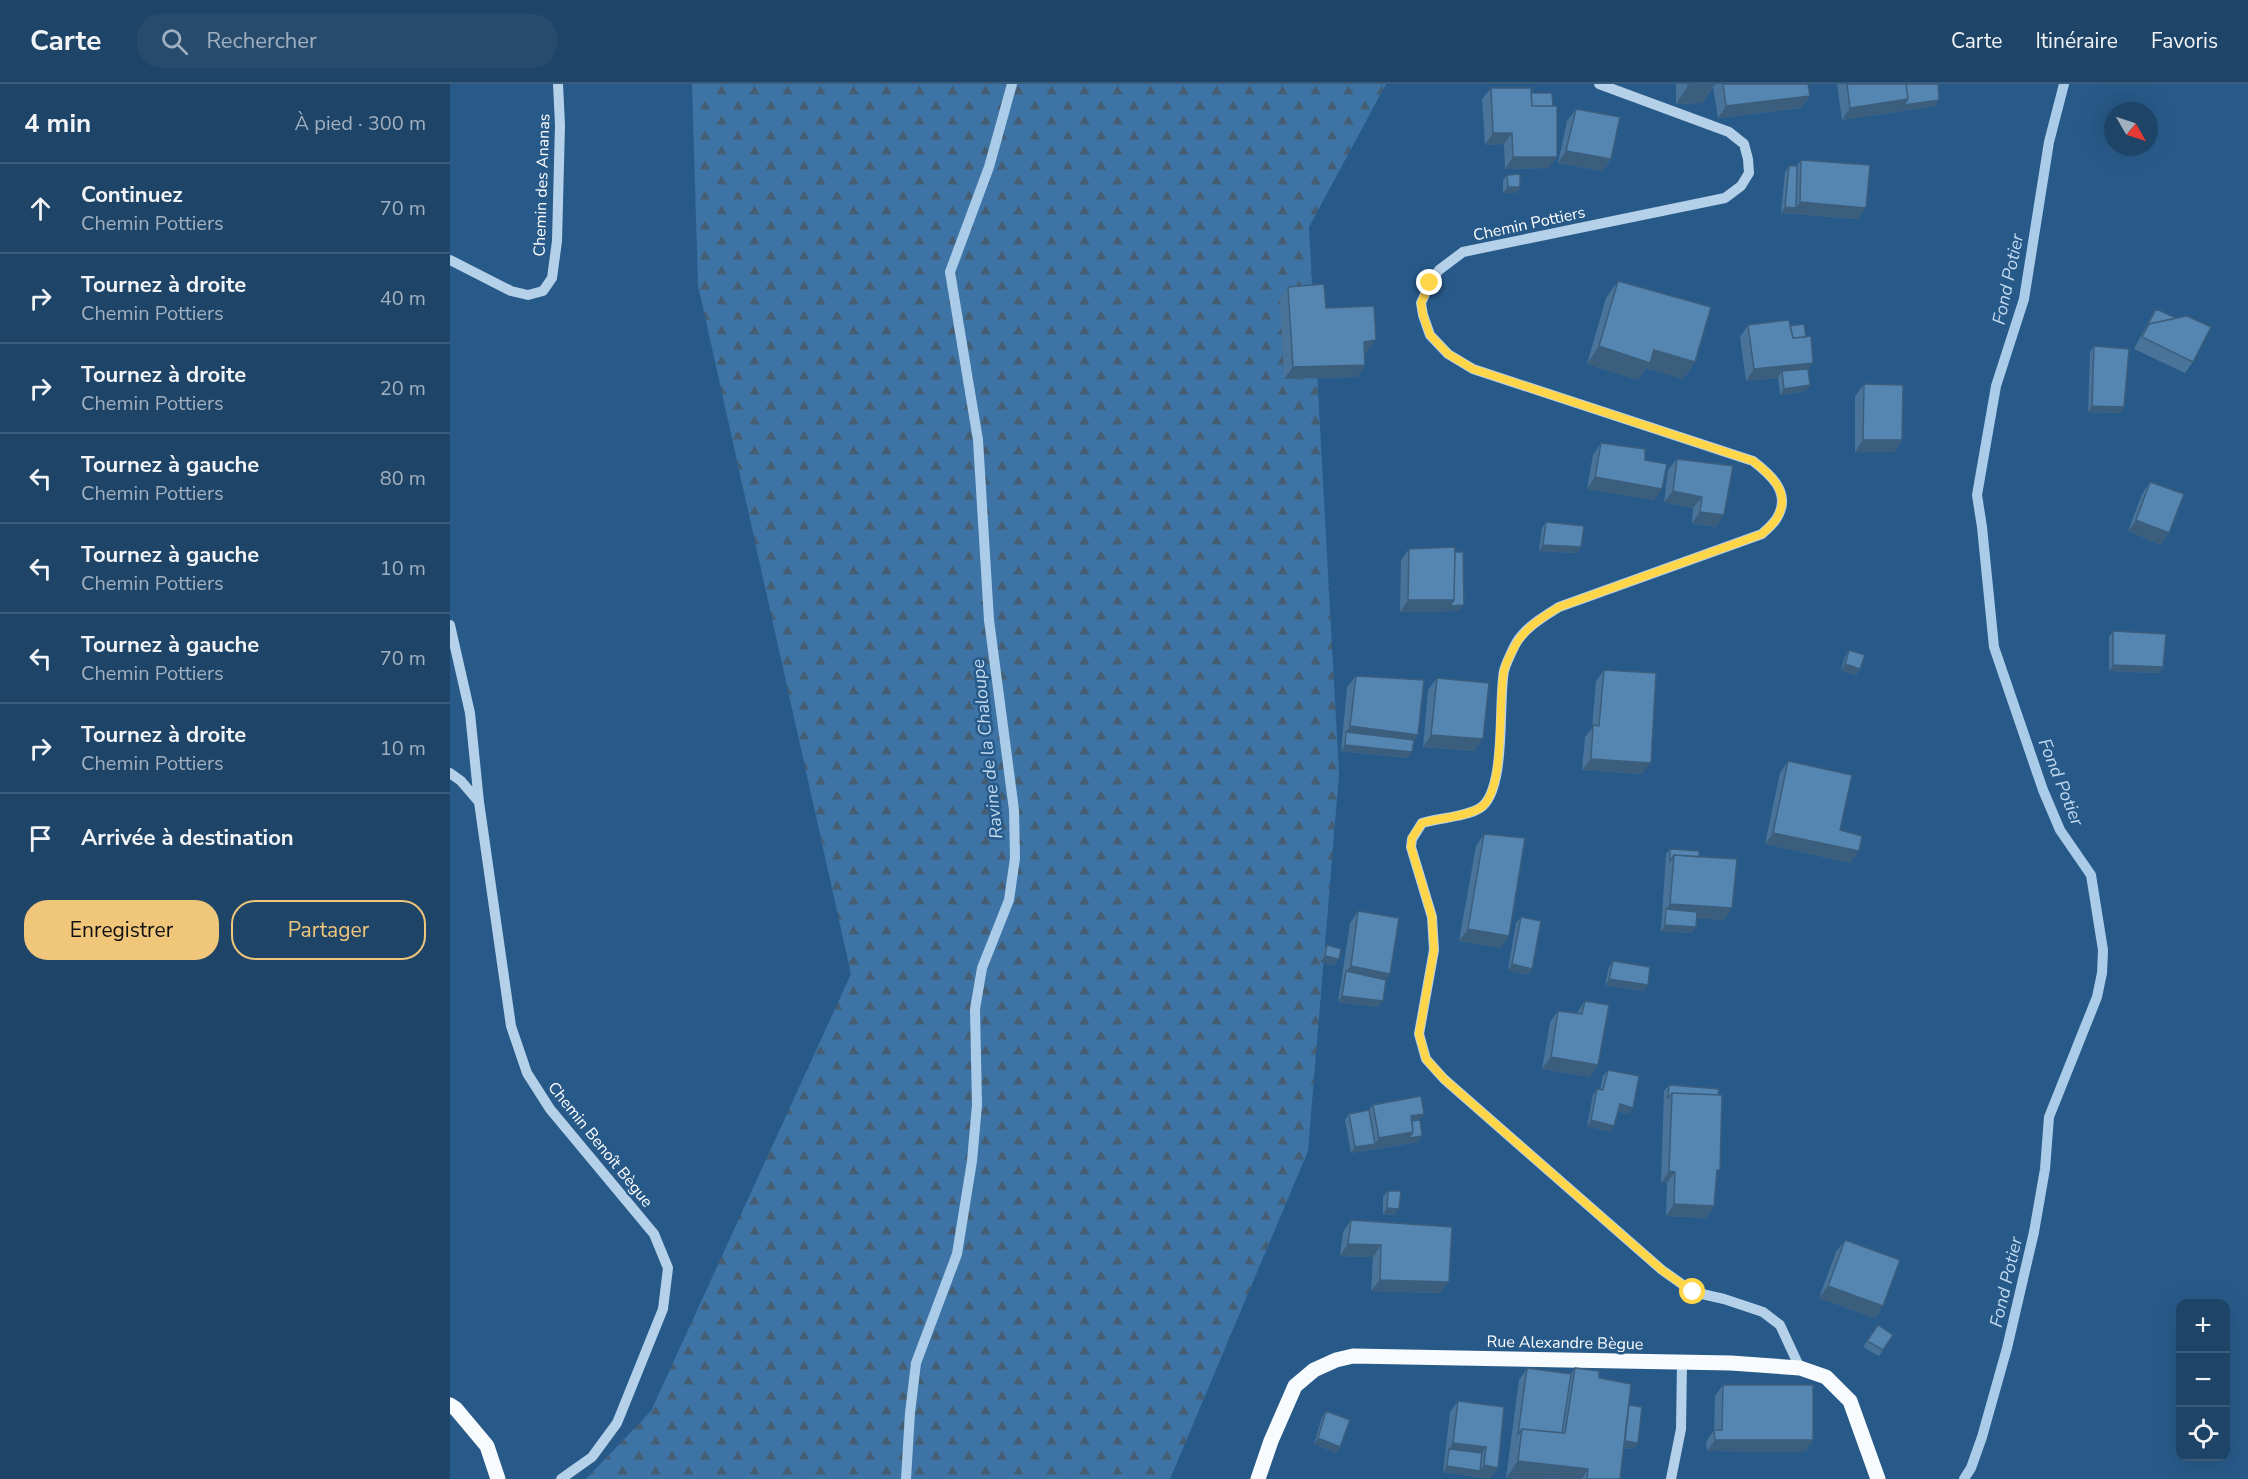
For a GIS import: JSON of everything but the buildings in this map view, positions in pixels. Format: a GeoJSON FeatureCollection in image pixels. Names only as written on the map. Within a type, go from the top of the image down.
{"type":"FeatureCollection","features":[{"type":"Feature","properties":{"kind":"main road","name":"Rue Alexandre Bègue"},"geometry":{"type":"LineString","coordinates":[[1258,1479],[1271,1441],[1295,1386],[1314,1370],[1336,1360],[1353,1356],[1682,1362],[1800,1368],[1826,1377],[1850,1401],[1878,1479]]}},
{"type":"Feature","properties":{"kind":"main road"},"geometry":{"type":"LineString","coordinates":[[450,1405],[487,1446],[498,1479]]}},
{"type":"Feature","properties":{"kind":"street","name":"Chemin des Ananas"},"geometry":{"type":"LineString","coordinates":[[450,260],[511,291],[528,295],[543,291],[552,278],[557,229],[560,125],[558,84]]}},
{"type":"Feature","properties":{"kind":"street","name":"Chemin Pottiers"},"geometry":{"type":"LineString","coordinates":[[1599,84],[1729,132],[1744,144],[1748,159],[1749,173],[1741,186],[1725,198],[1463,252],[1439,270],[1421,303],[1430,335],[1448,354],[1473,369],[1753,461],[1772,476],[1781,491],[1782,505],[1778,518],[1762,534],[1559,607],[1534,623],[1516,643],[1504,670],[1497,776],[1488,799],[1481,807],[1473,811],[1422,823],[1412,838],[1411,847],[1432,917],[1434,950],[1419,1034],[1426,1059],[1444,1079],[1662,1270],[1693,1292],[1725,1299],[1763,1312],[1780,1324],[1800,1368]]}},
{"type":"Feature","properties":{"kind":"street"},"geometry":{"type":"LineString","coordinates":[[450,625],[470,713],[479,802]]}},
{"type":"Feature","properties":{"kind":"street"},"geometry":{"type":"LineString","coordinates":[[450,773],[461,781],[479,802]]}},
{"type":"Feature","properties":{"kind":"street","name":"Chemin Benoît Bègue"},"geometry":{"type":"LineString","coordinates":[[479,802],[511,1026],[527,1073],[550,1109],[654,1233],[668,1268],[663,1309],[617,1423],[592,1457],[561,1479]]}},
{"type":"Feature","properties":{"kind":"street"},"geometry":{"type":"LineString","coordinates":[[1671,1479],[1681,1429],[1682,1362]]}},
{"type":"Feature","properties":{"kind":"green space"},"geometry":{"type":"Polygon","coordinates":[[[692,84],[1386,84],[1309,227],[1339,774],[1308,1151],[1170,1479],[586,1479],[651,1411],[851,974],[698,285],[692,84]]]}},
{"type":"Feature","properties":{"kind":"waterway","name":"Ravine de la Chaloupe"},"geometry":{"type":"LineString","coordinates":[[906,1479],[916,1363],[957,1254],[972,1161],[977,1105],[975,1009],[982,968],[1009,900],[1015,858],[1014,810],[989,620],[978,440],[950,272],[989,167],[1012,84]]}},
{"type":"Feature","properties":{"kind":"waterway","name":"Fond Potier"},"geometry":{"type":"LineString","coordinates":[[1964,1479],[1971,1468],[1982,1437],[2007,1348],[2034,1232],[2045,1169],[2049,1117],[2097,997],[2102,973],[2103,950],[2091,875],[2060,830],[2043,790],[1994,647],[1977,495],[1996,386],[2024,299],[2049,142],[2064,84]]}},
{"type":"Feature","properties":{"kind":"route"},"geometry":{"type":"LineString","coordinates":[[1430,283],[1421,303],[1430,335],[1448,354],[1473,369],[1753,461],[1772,476],[1781,491],[1782,505],[1778,518],[1762,534],[1559,607],[1534,623],[1516,643],[1504,670],[1497,776],[1488,799],[1481,807],[1473,811],[1422,823],[1412,838],[1411,847],[1432,917],[1434,950],[1419,1034],[1426,1059],[1444,1079],[1662,1270],[1693,1292]]}}]}
